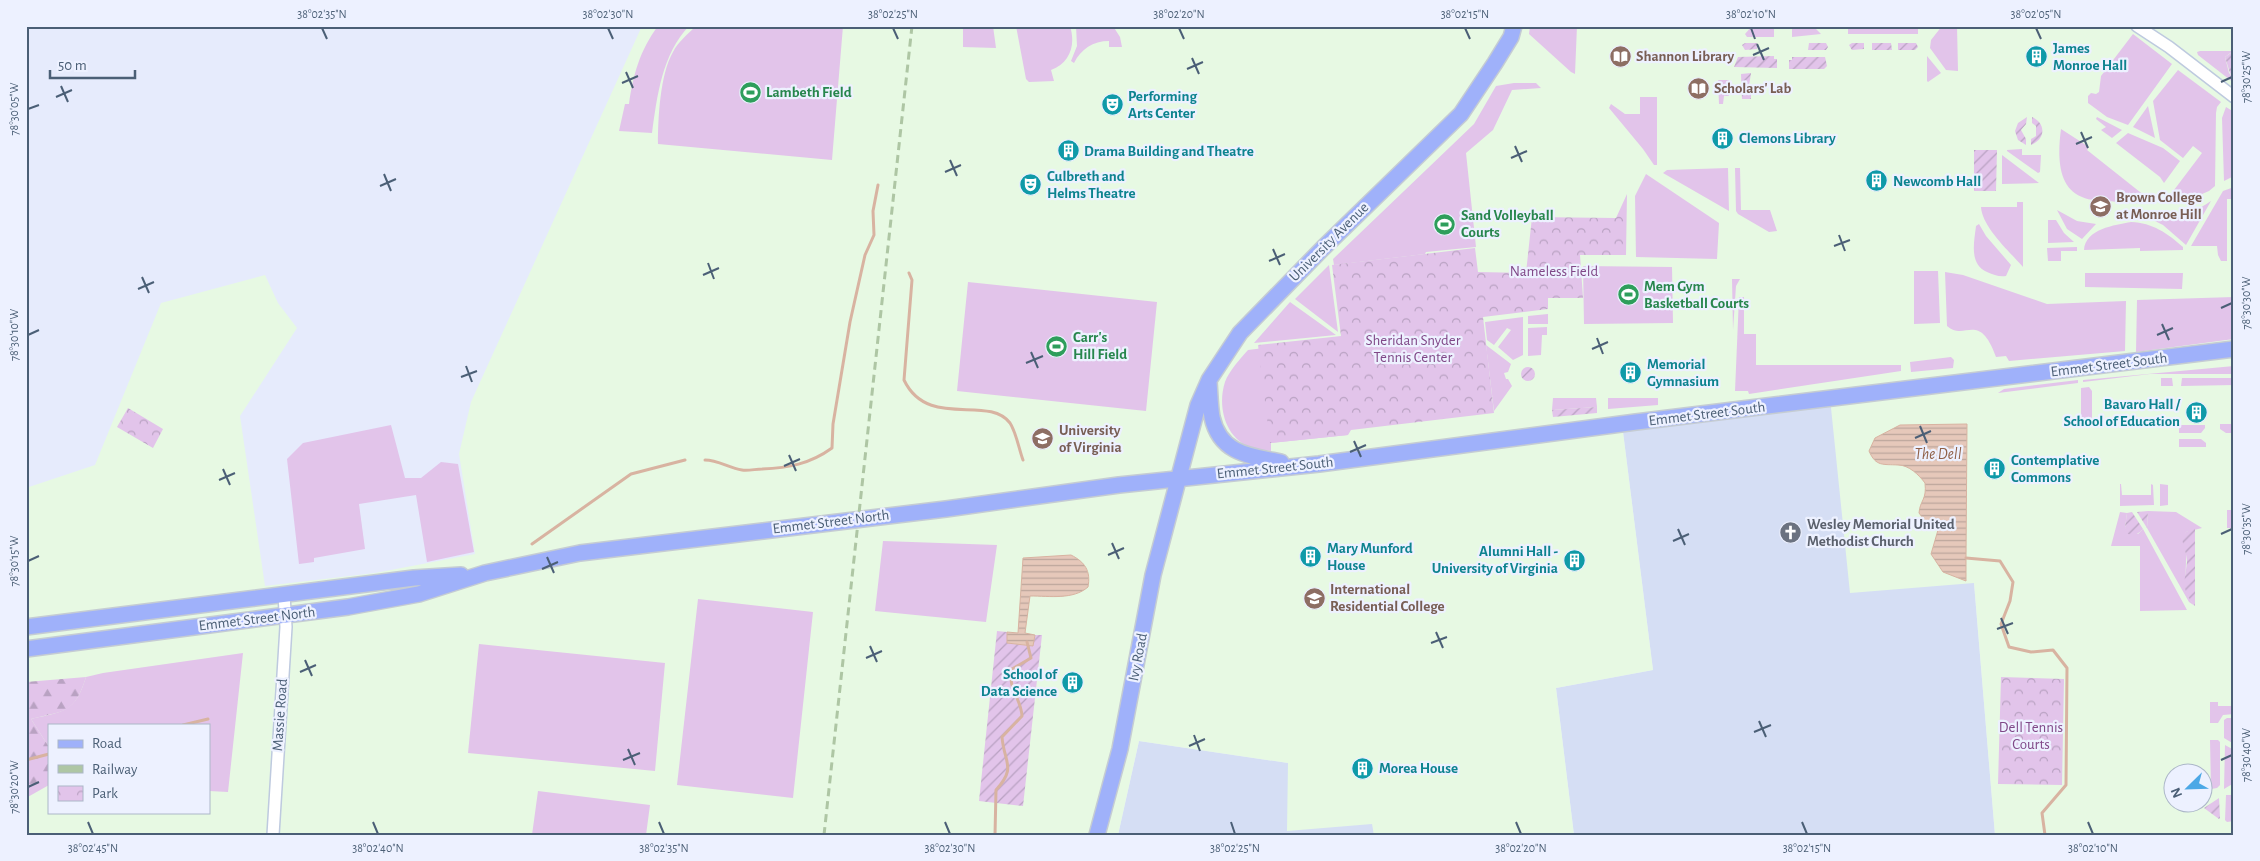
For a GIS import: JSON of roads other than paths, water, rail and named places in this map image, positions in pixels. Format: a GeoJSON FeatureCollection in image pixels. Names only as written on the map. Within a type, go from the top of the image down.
{"type":"FeatureCollection","features":[{"type":"Feature","properties":{"kind":"main road","name":"University Avenue"},"geometry":{"type":"LineString","coordinates":[[1180,479],[1198,404],[1209,380],[1231,344],[1264,308],[1461,114],[1511,37],[1514,26]]}},
{"type":"Feature","properties":{"kind":"main road","name":"Emmet Street South"},"geometry":{"type":"LineString","coordinates":[[1180,479],[2234,349]]}},
{"type":"Feature","properties":{"kind":"main road"},"geometry":{"type":"LineString","coordinates":[[1209,380],[1212,419],[1224,441],[1231,448],[1247,455],[1297,466]]}},
{"type":"Feature","properties":{"kind":"main road","name":"Emmet Street North"},"geometry":{"type":"LineString","coordinates":[[26,627],[416,578],[485,572],[580,553],[1180,479]]}},
{"type":"Feature","properties":{"kind":"main road","name":"Ivy Road"},"geometry":{"type":"LineString","coordinates":[[1096,835],[1120,750],[1153,576],[1180,479]]}},
{"type":"Feature","properties":{"kind":"main road","name":"Emmet Street North"},"geometry":{"type":"LineString","coordinates":[[26,649],[348,608],[419,594],[485,572]]}},
{"type":"Feature","properties":{"kind":"street"},"geometry":{"type":"LineString","coordinates":[[2137,26],[2169,47],[2234,97]]}},
{"type":"Feature","properties":{"kind":"street"},"geometry":{"type":"LineString","coordinates":[[2148,26],[2169,47]]}},
{"type":"Feature","properties":{"kind":"street","name":"Massie Road"},"geometry":{"type":"LineString","coordinates":[[273,835],[286,616],[284,595]]}},
{"type":"Feature","properties":{"kind":"water","name":"The Dell"},"geometry":{"type":"Polygon","coordinates":[[[1967,424],[1966,581],[1943,572],[1931,554],[1938,530],[1933,522],[1925,521],[1919,513],[1925,493],[1925,483],[1917,474],[1902,465],[1880,464],[1874,460],[1869,451],[1875,438],[1900,425],[1967,424]]]}},
{"type":"Feature","properties":{"kind":"water"},"geometry":{"type":"Polygon","coordinates":[[[1071,555],[1086,568],[1089,576],[1088,587],[1068,596],[1030,596],[1025,633],[1035,635],[1033,646],[1007,643],[1007,632],[1018,633],[1023,558],[1071,555]]]}},
{"type":"Feature","properties":{"kind":"waterway"},"geometry":{"type":"LineString","coordinates":[[705,460],[742,470],[772,468],[790,466],[807,461],[832,448],[833,424],[850,322],[865,255],[874,235],[873,211],[878,185]]}},
{"type":"Feature","properties":{"kind":"waterway"},"geometry":{"type":"LineString","coordinates":[[909,273],[912,280],[904,380],[915,395],[928,404],[942,408],[988,411],[1000,415],[1010,423],[1023,460]]}},
{"type":"Feature","properties":{"kind":"waterway"},"geometry":{"type":"LineString","coordinates":[[532,544],[631,474],[685,460]]}},
{"type":"Feature","properties":{"kind":"waterway"},"geometry":{"type":"LineString","coordinates":[[1966,558],[2000,561],[2013,582],[2010,601],[2001,624],[2009,647],[2031,652],[2053,650],[2067,668],[2066,785],[2042,813],[2045,835]]}},
{"type":"Feature","properties":{"kind":"waterway"},"geometry":{"type":"LineString","coordinates":[[995,835],[996,790],[1008,770],[1002,737],[1022,716],[1011,682],[1012,669],[1031,658],[1027,642]]}},
{"type":"Feature","properties":{"kind":"waterway"},"geometry":{"type":"LineString","coordinates":[[187,724],[208,719]]}},
{"type":"Feature","properties":{"kind":"waterway"},"geometry":{"type":"LineString","coordinates":[[26,760],[48,754]]}},
{"type":"Feature","properties":{"kind":"railway"},"geometry":{"type":"LineString","coordinates":[[824,835],[912,26]]}},
{"type":"Feature","properties":{"kind":"place","name":"Shannon Library"},"geometry":{"type":"Point","coordinates":[1620,56]}},
{"type":"Feature","properties":{"kind":"place","name":"James Monroe Hall"},"geometry":{"type":"Point","coordinates":[2037,57]}},
{"type":"Feature","properties":{"kind":"place","name":"Scholars' Lab"},"geometry":{"type":"Point","coordinates":[1698,88]}},
{"type":"Feature","properties":{"kind":"place","name":"Lambeth Field"},"geometry":{"type":"Point","coordinates":[750,92]}},
{"type":"Feature","properties":{"kind":"place","name":"Performing Arts Center"},"geometry":{"type":"Point","coordinates":[1112,105]}},
{"type":"Feature","properties":{"kind":"place","name":"Clemons Library"},"geometry":{"type":"Point","coordinates":[1723,138]}},
{"type":"Feature","properties":{"kind":"place","name":"Drama Building and Theatre"},"geometry":{"type":"Point","coordinates":[1068,151]}},
{"type":"Feature","properties":{"kind":"place","name":"Newcomb Hall"},"geometry":{"type":"Point","coordinates":[1877,181]}},
{"type":"Feature","properties":{"kind":"place","name":"Culbreth and Helms Theatre"},"geometry":{"type":"Point","coordinates":[1031,185]}},
{"type":"Feature","properties":{"kind":"place","name":"Brown College at Monroe Hill"},"geometry":{"type":"Point","coordinates":[2100,206]}},
{"type":"Feature","properties":{"kind":"place","name":"Sand Volleyball Courts"},"geometry":{"type":"Point","coordinates":[1445,224]}},
{"type":"Feature","properties":{"kind":"place","name":"Mem Gym Basketball Courts"},"geometry":{"type":"Point","coordinates":[1628,295]}},
{"type":"Feature","properties":{"kind":"place","name":"Carr's Hill Field"},"geometry":{"type":"Point","coordinates":[1057,346]}},
{"type":"Feature","properties":{"kind":"place","name":"Memorial Gymnasium"},"geometry":{"type":"Point","coordinates":[1631,373]}},
{"type":"Feature","properties":{"kind":"place","name":"Bavaro Hall / School of Education"},"geometry":{"type":"Point","coordinates":[2196,413]}},
{"type":"Feature","properties":{"kind":"place","name":"University of Virginia"},"geometry":{"type":"Point","coordinates":[1043,439]}},
{"type":"Feature","properties":{"kind":"place","name":"Contemplative Commons"},"geometry":{"type":"Point","coordinates":[1995,469]}},
{"type":"Feature","properties":{"kind":"place","name":"Wesley Memorial United Methodist Church"},"geometry":{"type":"Point","coordinates":[1791,533]}},
{"type":"Feature","properties":{"kind":"place","name":"Mary Munford House"},"geometry":{"type":"Point","coordinates":[1311,557]}},
{"type":"Feature","properties":{"kind":"place","name":"Alumni Hall - University of Virginia"},"geometry":{"type":"Point","coordinates":[1574,560]}},
{"type":"Feature","properties":{"kind":"place","name":"International Residential College"},"geometry":{"type":"Point","coordinates":[1314,598]}},
{"type":"Feature","properties":{"kind":"place","name":"School of Data Science"},"geometry":{"type":"Point","coordinates":[1073,683]}},
{"type":"Feature","properties":{"kind":"place","name":"Morea House"},"geometry":{"type":"Point","coordinates":[1363,768]}},
{"type":"Feature","properties":{"kind":"park label","name":"Nameless Field"},"geometry":{"type":"Point","coordinates":[1554,271]}},
{"type":"Feature","properties":{"kind":"park label","name":"Sheridan Snyder Tennis Center"},"geometry":{"type":"Point","coordinates":[1413,348]}},
{"type":"Feature","properties":{"kind":"park label","name":"Dell Tennis Courts"},"geometry":{"type":"Point","coordinates":[2031,736]}}]}
